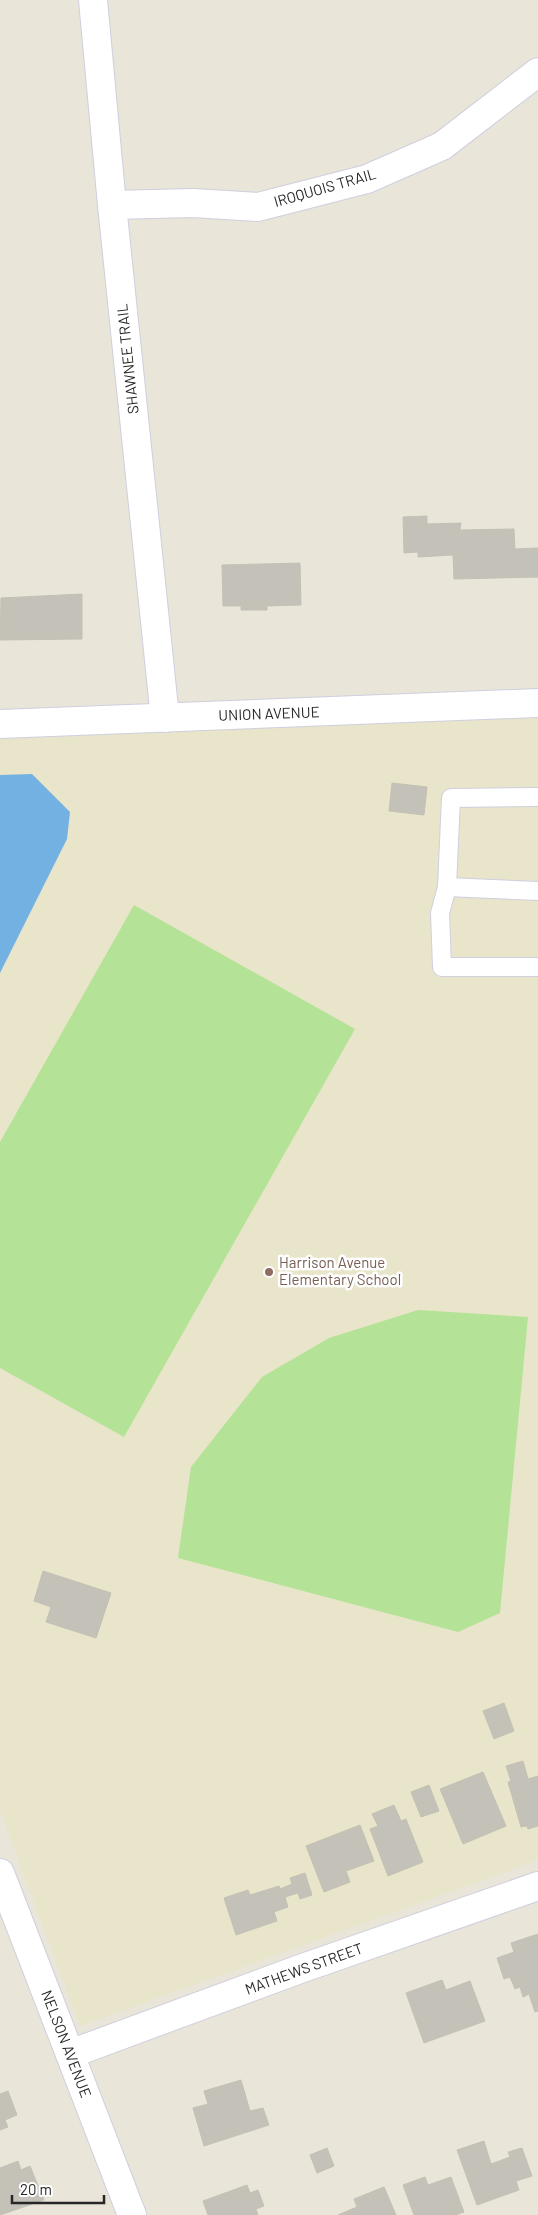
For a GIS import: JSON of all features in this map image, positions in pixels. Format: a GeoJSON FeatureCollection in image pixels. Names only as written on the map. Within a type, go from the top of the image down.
{"type":"FeatureCollection","features":[{"type":"Feature","properties":{"kind":"street","name":"SHAWNEE TRAIL"},"geometry":{"type":"LineString","coordinates":[[93,0],[112,205],[165,718]]}},
{"type":"Feature","properties":{"kind":"street","name":"IROQUOIS TRAIL"},"geometry":{"type":"LineString","coordinates":[[112,205],[193,203],[258,207],[367,179],[442,146],[538,72]]}},
{"type":"Feature","properties":{"kind":"street","name":"UNION AVENUE"},"geometry":{"type":"LineString","coordinates":[[0,724],[538,703]]}},
{"type":"Feature","properties":{"kind":"street","name":"NELSON AVENUE"},"geometry":{"type":"LineString","coordinates":[[0,1873],[132,2215]]}},
{"type":"Feature","properties":{"kind":"street","name":"MATHEWS STREET"},"geometry":{"type":"LineString","coordinates":[[70,2054],[300,1969],[538,1886]]}},
{"type":"Feature","properties":{"kind":"lane"},"geometry":{"type":"LineString","coordinates":[[538,797],[451,798],[447,887],[440,914],[442,967],[538,967]]}},
{"type":"Feature","properties":{"kind":"lane"},"geometry":{"type":"LineString","coordinates":[[447,887],[538,891]]}},
{"type":"Feature","properties":{"kind":"shaded area","name":"Harrison Avenue Elementary School"},"geometry":{"type":"Polygon","coordinates":[[[538,713],[538,1860],[80,2026],[0,1811],[0,732],[538,713]]]}},
{"type":"Feature","properties":{"kind":"green space"},"geometry":{"type":"Polygon","coordinates":[[[134,905],[355,1029],[124,1437],[0,1368],[0,1142],[134,905]]]}},
{"type":"Feature","properties":{"kind":"green space"},"geometry":{"type":"Polygon","coordinates":[[[418,1310],[528,1317],[500,1613],[458,1632],[178,1558],[191,1467],[262,1377],[329,1338],[418,1310]]]}},
{"type":"Feature","properties":{"kind":"water"},"geometry":{"type":"Polygon","coordinates":[[[32,774],[70,812],[67,839],[0,973],[0,775],[32,774]]]}},
{"type":"Feature","properties":{"kind":"building"},"geometry":{"type":"Polygon","coordinates":[[[427,516],[427,524],[461,523],[460,530],[514,529],[515,549],[538,548],[538,577],[454,579],[453,555],[418,557],[418,552],[404,553],[403,517],[427,516]]]}},
{"type":"Feature","properties":{"kind":"building"},"geometry":{"type":"Polygon","coordinates":[[[300,563],[301,605],[267,606],[267,610],[241,610],[241,606],[223,606],[222,565],[300,563]]]}},
{"type":"Feature","properties":{"kind":"building"},"geometry":{"type":"Polygon","coordinates":[[[82,594],[82,639],[0,640],[1,598],[82,594]]]}},
{"type":"Feature","properties":{"kind":"building"},"geometry":{"type":"Polygon","coordinates":[[[392,783],[427,787],[424,815],[389,811],[392,783]]]}},
{"type":"Feature","properties":{"kind":"building"},"geometry":{"type":"Polygon","coordinates":[[[43,1571],[111,1593],[96,1638],[46,1622],[51,1607],[34,1601],[43,1571]]]}},
{"type":"Feature","properties":{"kind":"building"},"geometry":{"type":"Polygon","coordinates":[[[504,1703],[514,1731],[494,1739],[483,1711],[504,1703]]]}},
{"type":"Feature","properties":{"kind":"building"},"geometry":{"type":"Polygon","coordinates":[[[523,1761],[528,1779],[538,1776],[538,1826],[528,1829],[527,1826],[521,1827],[508,1782],[511,1781],[506,1766],[523,1761]]]}},
{"type":"Feature","properties":{"kind":"building"},"geometry":{"type":"Polygon","coordinates":[[[483,1772],[506,1826],[463,1844],[440,1789],[483,1772]]]}},
{"type":"Feature","properties":{"kind":"building"},"geometry":{"type":"Polygon","coordinates":[[[429,1785],[439,1811],[421,1817],[411,1792],[429,1785]]]}},
{"type":"Feature","properties":{"kind":"building"},"geometry":{"type":"Polygon","coordinates":[[[394,1805],[401,1821],[406,1819],[423,1862],[388,1876],[370,1829],[378,1826],[372,1814],[394,1805]]]}},
{"type":"Feature","properties":{"kind":"building"},"geometry":{"type":"Polygon","coordinates":[[[360,1825],[374,1861],[346,1871],[350,1882],[324,1892],[306,1846],[360,1825]]]}},
{"type":"Feature","properties":{"kind":"building"},"geometry":{"type":"Polygon","coordinates":[[[305,1873],[312,1895],[300,1899],[298,1893],[285,1897],[288,1907],[274,1912],[277,1921],[236,1935],[224,1898],[248,1890],[250,1895],[279,1886],[280,1889],[292,1884],[290,1878],[305,1873]]]}},
{"type":"Feature","properties":{"kind":"building"},"geometry":{"type":"Polygon","coordinates":[[[538,1934],[538,2011],[535,2012],[529,1994],[523,1997],[520,1987],[515,1989],[510,1977],[504,1979],[497,1958],[514,1952],[511,1943],[538,1934]]]}},
{"type":"Feature","properties":{"kind":"building"},"geometry":{"type":"Polygon","coordinates":[[[442,1980],[446,1990],[470,1981],[485,2021],[424,2043],[406,1993],[442,1980]]]}},
{"type":"Feature","properties":{"kind":"building"},"geometry":{"type":"Polygon","coordinates":[[[241,2080],[250,2111],[263,2108],[269,2125],[204,2146],[193,2108],[208,2104],[204,2091],[241,2080]]]}},
{"type":"Feature","properties":{"kind":"building"},"geometry":{"type":"Polygon","coordinates":[[[8,2091],[17,2115],[5,2120],[8,2127],[0,2130],[0,2094],[8,2091]]]}},
{"type":"Feature","properties":{"kind":"building"},"geometry":{"type":"Polygon","coordinates":[[[484,2141],[491,2164],[510,2157],[508,2152],[522,2148],[532,2176],[516,2181],[519,2190],[477,2205],[457,2150],[484,2141]]]}},
{"type":"Feature","properties":{"kind":"building"},"geometry":{"type":"Polygon","coordinates":[[[327,2148],[334,2166],[317,2173],[310,2155],[327,2148]]]}},
{"type":"Feature","properties":{"kind":"building"},"geometry":{"type":"Polygon","coordinates":[[[18,2161],[21,2170],[30,2166],[44,2200],[0,2215],[0,2168],[18,2161]]]}},
{"type":"Feature","properties":{"kind":"building"},"geometry":{"type":"Polygon","coordinates":[[[425,2177],[428,2185],[451,2177],[464,2212],[455,2215],[414,2215],[403,2185],[425,2177]]]}},
{"type":"Feature","properties":{"kind":"building"},"geometry":{"type":"Polygon","coordinates":[[[247,2185],[250,2193],[258,2190],[264,2206],[256,2209],[258,2215],[208,2215],[203,2201],[247,2185]]]}},
{"type":"Feature","properties":{"kind":"building"},"geometry":{"type":"Polygon","coordinates":[[[384,2187],[396,2215],[338,2215],[357,2207],[354,2199],[384,2187]]]}},
{"type":"Feature","properties":{"kind":"place","name":"Harrison Avenue Elementary School"},"geometry":{"type":"Point","coordinates":[269,1272]}}]}
